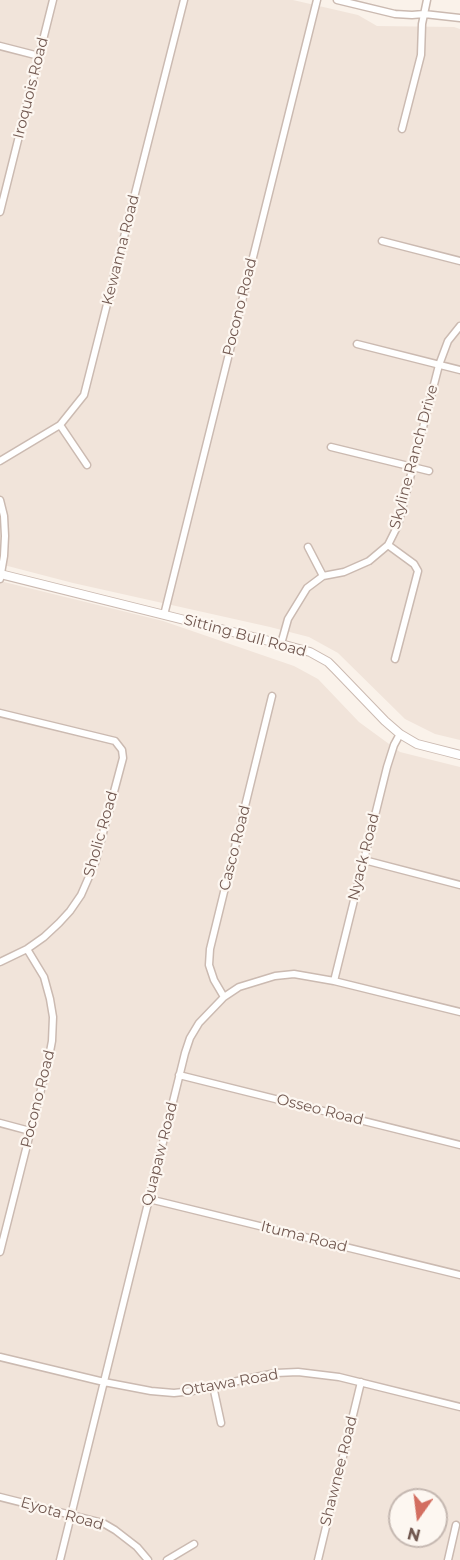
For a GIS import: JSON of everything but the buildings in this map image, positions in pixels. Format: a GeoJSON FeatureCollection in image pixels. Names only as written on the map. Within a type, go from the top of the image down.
{"type":"FeatureCollection","features":[{"type":"Feature","properties":{"kind":"street","name":"Iroquois Road"},"geometry":{"type":"LineString","coordinates":[[0,212],[53,0]]}},
{"type":"Feature","properties":{"kind":"street","name":"Kewanna Road"},"geometry":{"type":"LineString","coordinates":[[0,460],[60,424],[84,395],[184,0]]}},
{"type":"Feature","properties":{"kind":"street","name":"Pocono Road"},"geometry":{"type":"LineString","coordinates":[[164,615],[317,0]]}},
{"type":"Feature","properties":{"kind":"street"},"geometry":{"type":"LineString","coordinates":[[337,0],[395,14],[460,18]]}},
{"type":"Feature","properties":{"kind":"street"},"geometry":{"type":"LineString","coordinates":[[402,129],[421,55],[427,0]]}},
{"type":"Feature","properties":{"kind":"street"},"geometry":{"type":"LineString","coordinates":[[0,46],[39,56]]}},
{"type":"Feature","properties":{"kind":"street"},"geometry":{"type":"LineString","coordinates":[[382,241],[460,261]]}},
{"type":"Feature","properties":{"kind":"street","name":"Skyline Ranch Drive"},"geometry":{"type":"LineString","coordinates":[[281,644],[288,619],[307,588],[323,576],[344,572],[369,561],[388,545],[398,525],[439,365],[448,341],[460,326]]}},
{"type":"Feature","properties":{"kind":"street"},"geometry":{"type":"LineString","coordinates":[[357,344],[460,370]]}},
{"type":"Feature","properties":{"kind":"street"},"geometry":{"type":"LineString","coordinates":[[60,424],[87,465]]}},
{"type":"Feature","properties":{"kind":"street"},"geometry":{"type":"LineString","coordinates":[[332,447],[429,471]]}},
{"type":"Feature","properties":{"kind":"street"},"geometry":{"type":"LineString","coordinates":[[0,500],[5,536],[0,576]]}},
{"type":"Feature","properties":{"kind":"street"},"geometry":{"type":"LineString","coordinates":[[388,545],[414,564],[418,571],[395,659]]}},
{"type":"Feature","properties":{"kind":"street"},"geometry":{"type":"LineString","coordinates":[[308,548],[323,576]]}},
{"type":"Feature","properties":{"kind":"street","name":"Sitting Bull Road"},"geometry":{"type":"LineString","coordinates":[[0,576],[310,652],[328,662],[384,721],[400,734],[417,744],[460,755]]}},
{"type":"Feature","properties":{"kind":"street","name":"Casco Road"},"geometry":{"type":"LineString","coordinates":[[224,997],[214,980],[210,964],[210,949],[272,696]]}},
{"type":"Feature","properties":{"kind":"street","name":"Sholic Road"},"geometry":{"type":"LineString","coordinates":[[0,713],[115,741],[122,750],[123,758],[95,863],[90,877],[70,911],[27,949],[0,962]]}},
{"type":"Feature","properties":{"kind":"street","name":"Nyack Road"},"geometry":{"type":"LineString","coordinates":[[334,981],[387,767],[400,734]]}},
{"type":"Feature","properties":{"kind":"street"},"geometry":{"type":"LineString","coordinates":[[364,860],[460,885]]}},
{"type":"Feature","properties":{"kind":"street","name":"Pocono Road"},"geometry":{"type":"LineString","coordinates":[[0,1252],[52,1041],[53,1017],[50,999],[44,977],[27,949]]}},
{"type":"Feature","properties":{"kind":"street","name":"Quapaw Road"},"geometry":{"type":"LineString","coordinates":[[60,1560],[180,1075],[190,1038],[199,1023],[224,997],[239,987],[275,976],[294,974],[334,981],[460,1012]]}},
{"type":"Feature","properties":{"kind":"street","name":"Osseo Road"},"geometry":{"type":"LineString","coordinates":[[180,1075],[460,1145]]}},
{"type":"Feature","properties":{"kind":"street"},"geometry":{"type":"LineString","coordinates":[[0,1123],[30,1131]]}},
{"type":"Feature","properties":{"kind":"street","name":"Ituma Road"},"geometry":{"type":"LineString","coordinates":[[149,1199],[460,1275]]}},
{"type":"Feature","properties":{"kind":"street","name":"Ottawa Road"},"geometry":{"type":"LineString","coordinates":[[0,1357],[141,1390],[174,1393],[276,1373],[321,1374],[460,1407]]}},
{"type":"Feature","properties":{"kind":"street","name":"Shawnee Road"},"geometry":{"type":"LineString","coordinates":[[318,1560],[361,1382]]}},
{"type":"Feature","properties":{"kind":"street"},"geometry":{"type":"LineString","coordinates":[[213,1386],[221,1423]]}},
{"type":"Feature","properties":{"kind":"street","name":"Eyota Road"},"geometry":{"type":"LineString","coordinates":[[0,1497],[103,1523],[137,1547],[148,1560]]}},
{"type":"Feature","properties":{"kind":"street"},"geometry":{"type":"LineString","coordinates":[[448,1560],[456,1525]]}},
{"type":"Feature","properties":{"kind":"street"},"geometry":{"type":"LineString","coordinates":[[167,1560],[194,1544]]}},
{"type":"Feature","properties":{"kind":"shaded area"},"geometry":{"type":"Polygon","coordinates":[[[0,0],[293,0],[358,15],[377,26],[460,29],[460,740],[435,734],[405,719],[338,653],[309,637],[0,564],[0,0]]]}},
{"type":"Feature","properties":{"kind":"shaded area"},"geometry":{"type":"Polygon","coordinates":[[[0,581],[163,621],[294,666],[318,679],[359,722],[400,752],[460,767],[460,1560],[0,1560],[0,581]]]}}]}
